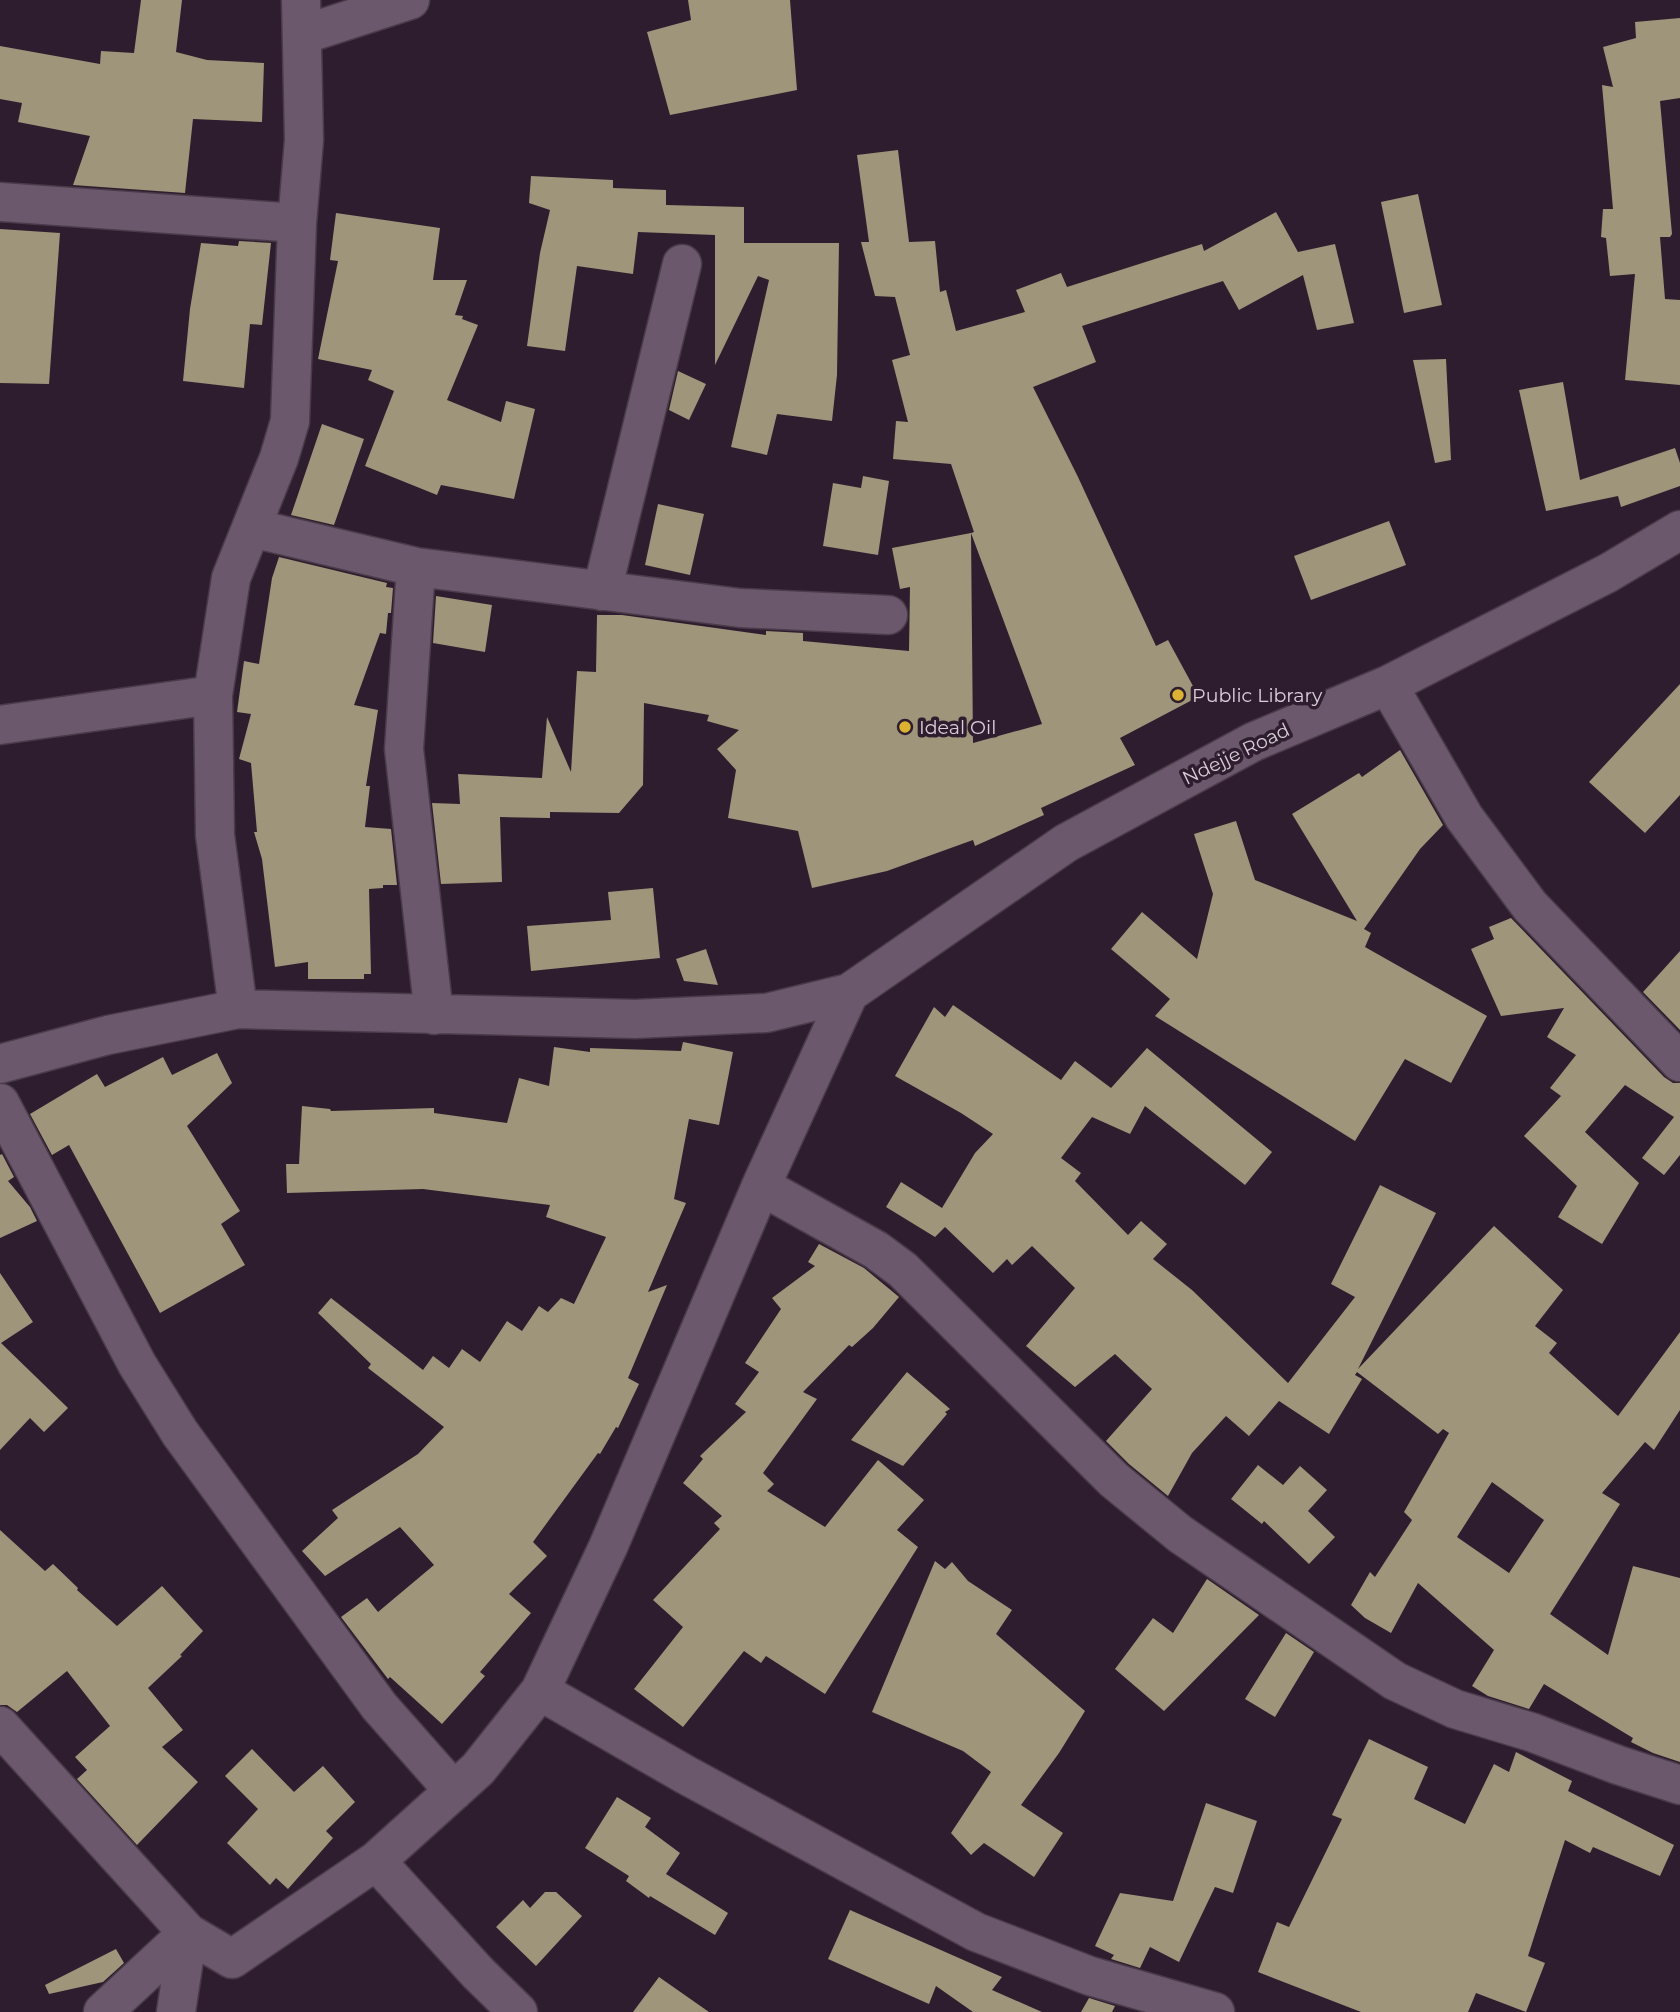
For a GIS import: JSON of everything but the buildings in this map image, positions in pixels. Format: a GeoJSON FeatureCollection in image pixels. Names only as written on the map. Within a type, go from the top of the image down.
{"type":"FeatureCollection","features":[{"type":"Feature","properties":{"kind":"street"},"geometry":{"type":"LineString","coordinates":[[238,1009],[215,835],[213,695],[231,578],[279,458],[290,421],[297,223],[304,140],[302,18],[410,0]]}},
{"type":"Feature","properties":{"kind":"street"},"geometry":{"type":"LineString","coordinates":[[0,202],[297,223]]}},
{"type":"Feature","properties":{"kind":"street"},"geometry":{"type":"LineString","coordinates":[[602,590],[682,264]]}},
{"type":"Feature","properties":{"kind":"street"},"geometry":{"type":"LineString","coordinates":[[252,528],[416,566],[751,609],[888,615]]}},
{"type":"Feature","properties":{"kind":"street","name":"Ndejje Road"},"geometry":{"type":"LineString","coordinates":[[849,993],[1066,843],[1253,742],[1388,685],[1608,573],[1680,530]]}},
{"type":"Feature","properties":{"kind":"street"},"geometry":{"type":"LineString","coordinates":[[416,566],[404,748],[434,1015]]}},
{"type":"Feature","properties":{"kind":"street"},"geometry":{"type":"LineString","coordinates":[[1388,685],[1464,817],[1530,906],[1680,1062]]}},
{"type":"Feature","properties":{"kind":"street"},"geometry":{"type":"LineString","coordinates":[[0,725],[213,695]]}},
{"type":"Feature","properties":{"kind":"street"},"geometry":{"type":"LineString","coordinates":[[0,1064],[108,1035],[238,1009],[635,1019],[766,1013],[849,993]]}},
{"type":"Feature","properties":{"kind":"street"},"geometry":{"type":"LineString","coordinates":[[0,1726],[188,1933],[232,1959],[376,1861],[478,1769],[540,1690],[608,1547],[761,1185],[849,993]]}},
{"type":"Feature","properties":{"kind":"street"},"geometry":{"type":"LineString","coordinates":[[0,1103],[137,1364],[180,1433],[379,1706],[454,1790]]}},
{"type":"Feature","properties":{"kind":"street"},"geometry":{"type":"LineString","coordinates":[[761,1185],[876,1250],[903,1270],[1114,1480],[1143,1505],[1395,1681],[1454,1709],[1531,1732],[1680,1785]]}},
{"type":"Feature","properties":{"kind":"street"},"geometry":{"type":"LineString","coordinates":[[540,1690],[686,1774],[976,1932],[1090,1976],[1215,2012]]}},
{"type":"Feature","properties":{"kind":"street"},"geometry":{"type":"LineString","coordinates":[[376,1861],[478,1973],[518,2012]]}},
{"type":"Feature","properties":{"kind":"street"},"geometry":{"type":"LineString","coordinates":[[103,2012],[188,1933]]}},
{"type":"Feature","properties":{"kind":"street"},"geometry":{"type":"LineString","coordinates":[[176,2012],[188,1933]]}},
{"type":"Feature","properties":{"kind":"place","name":"Public Library"},"geometry":{"type":"Point","coordinates":[1178,695]}},
{"type":"Feature","properties":{"kind":"place","name":"Ideal Oil"},"geometry":{"type":"Point","coordinates":[905,727]}}]}
